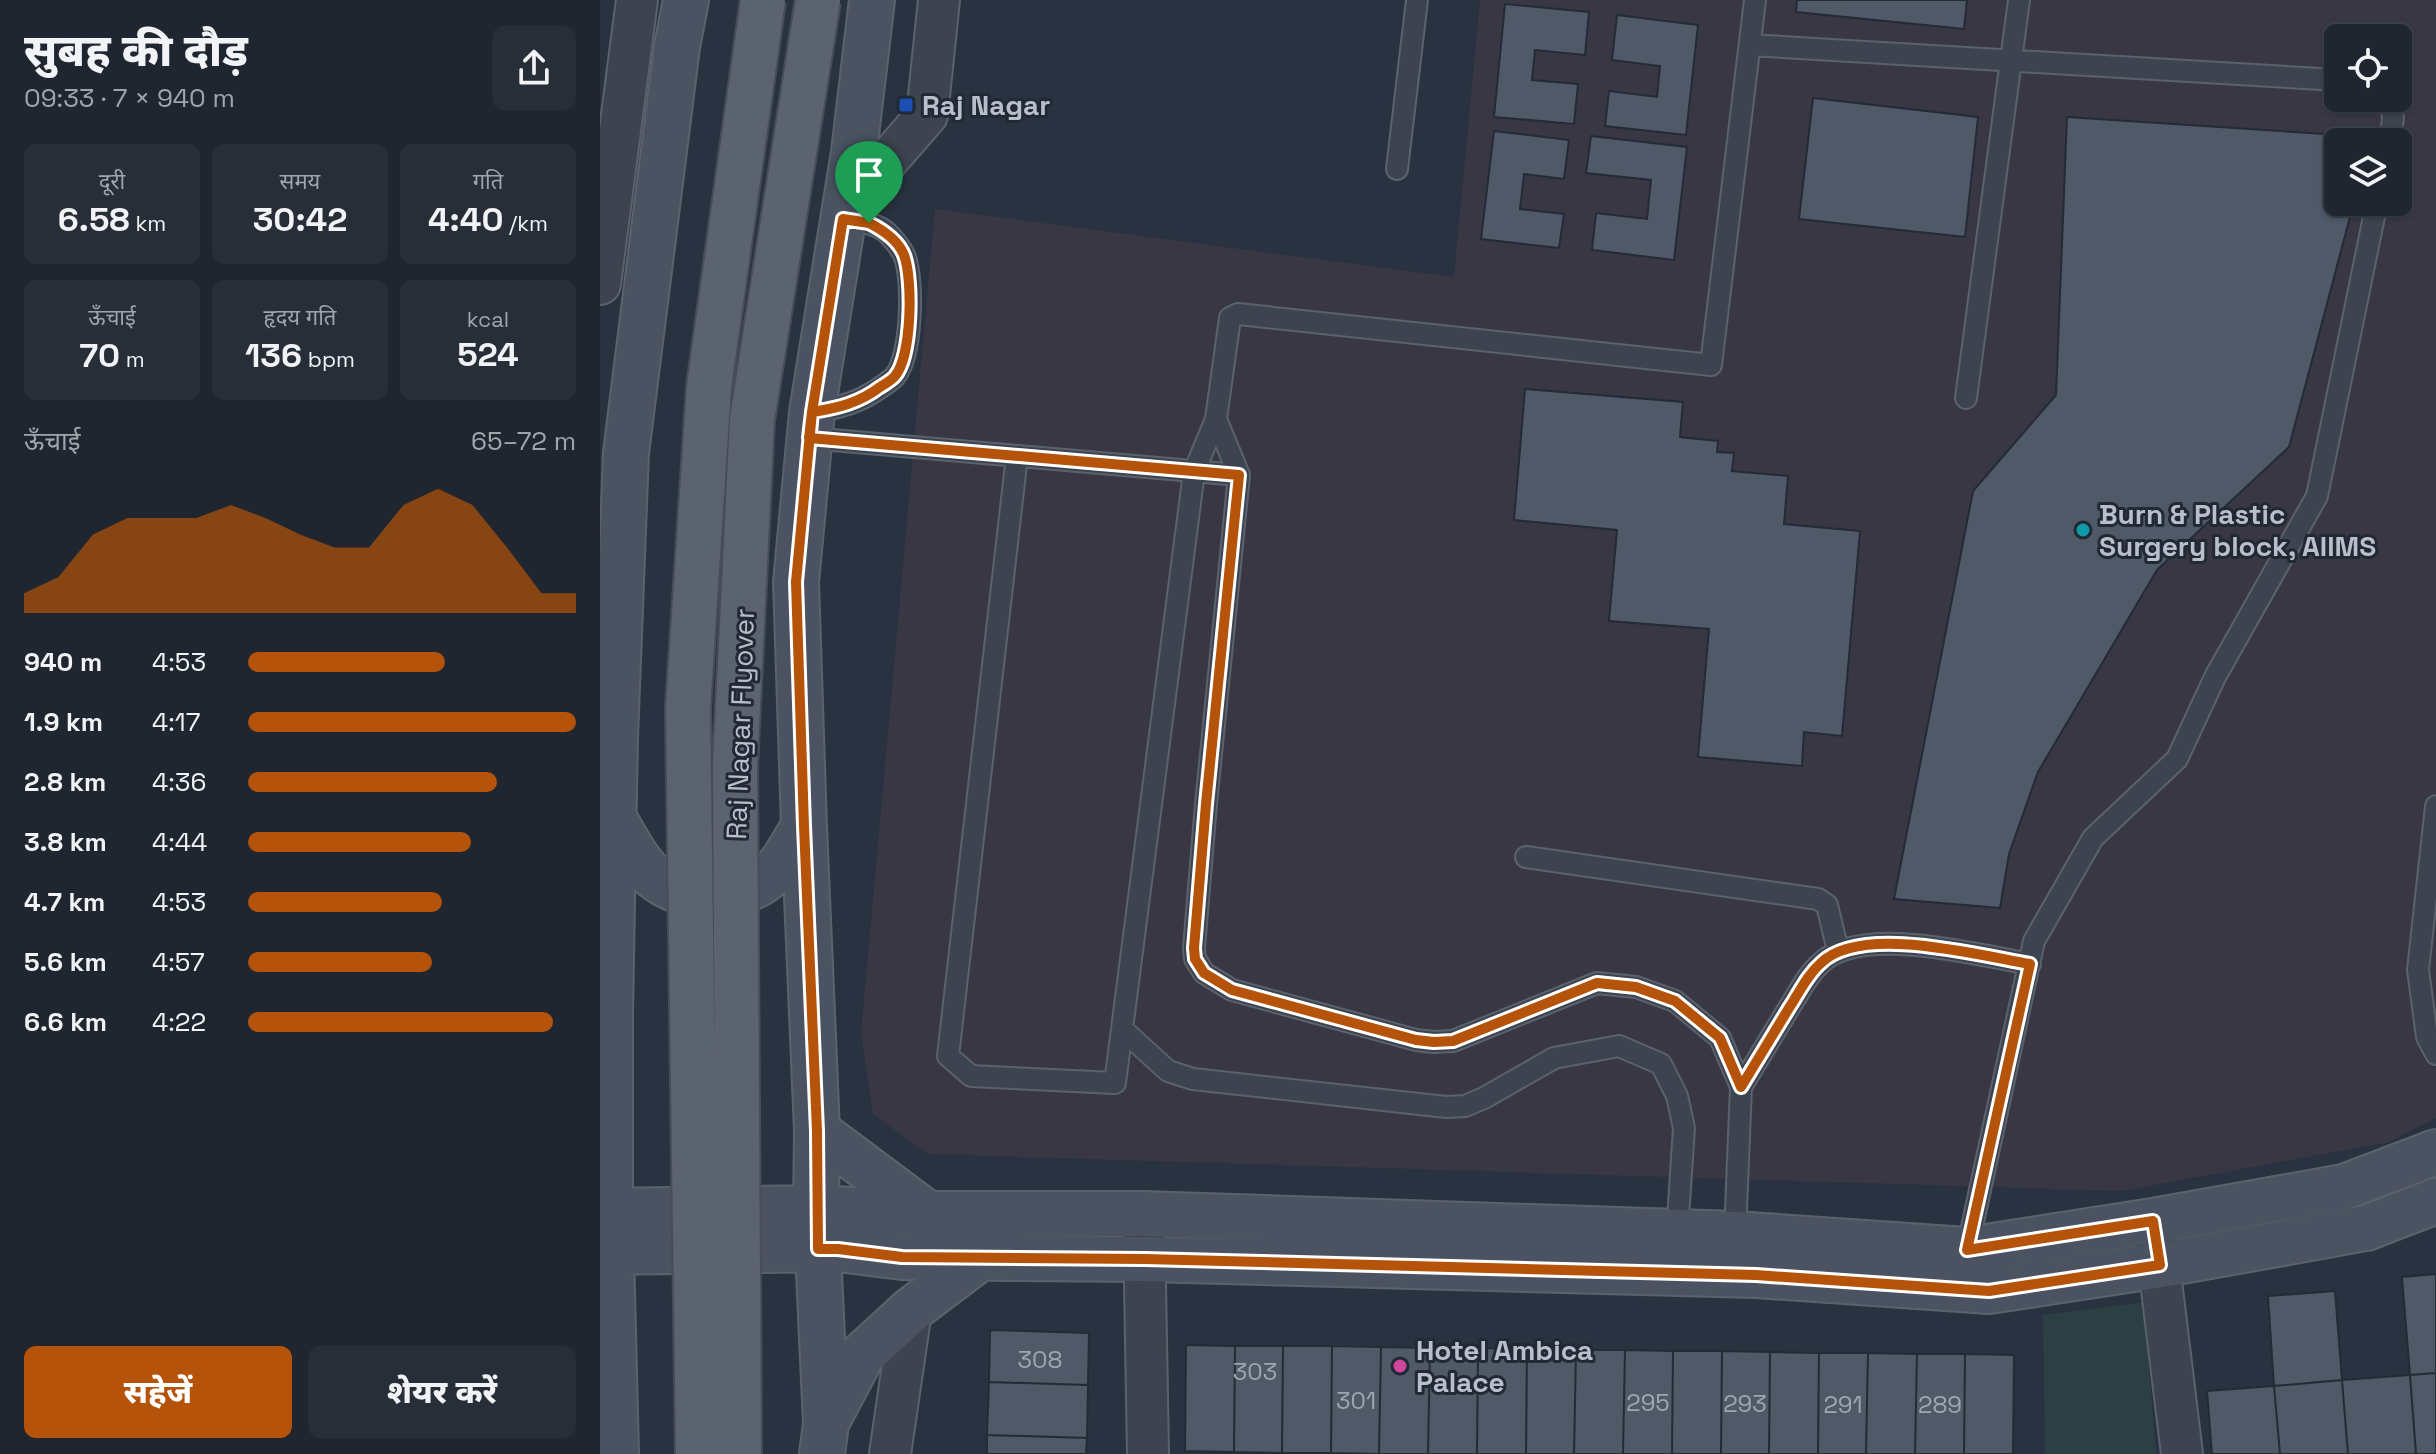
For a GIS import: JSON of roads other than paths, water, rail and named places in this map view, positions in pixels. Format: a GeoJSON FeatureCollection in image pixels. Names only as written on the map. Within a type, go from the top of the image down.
{"type":"FeatureCollection","features":[{"type":"Feature","properties":{"kind":"main road","name":"Raj Nagar Flyover"},"geometry":{"type":"LineString","coordinates":[[698,1454],[688,708],[709,387],[763,0]]}},
{"type":"Feature","properties":{"kind":"main road","name":"Raj Nagar Flyover"},"geometry":{"type":"LineString","coordinates":[[739,1454],[735,766],[752,420],[818,0]]}},
{"type":"Feature","properties":{"kind":"street"},"geometry":{"type":"LineString","coordinates":[[610,1437],[605,1232],[605,1020],[626,453],[677,47],[686,0]]}},
{"type":"Feature","properties":{"kind":"street"},"geometry":{"type":"LineString","coordinates":[[824,1439],[817,1131],[796,582],[811,425],[844,214],[872,0]]}},
{"type":"Feature","properties":{"kind":"street"},"geometry":{"type":"LineString","coordinates":[[844,214],[927,115],[939,0]]}},
{"type":"Feature","properties":{"kind":"street"},"geometry":{"type":"LineString","coordinates":[[600,284],[634,18],[677,47]]}},
{"type":"Feature","properties":{"kind":"street"},"geometry":{"type":"LineString","coordinates":[[613,817],[648,871],[667,886],[692,896],[721,895],[763,881],[781,863],[804,826]]}},
{"type":"Feature","properties":{"kind":"street"},"geometry":{"type":"LineString","coordinates":[[817,1131],[928,1214]]}},
{"type":"Feature","properties":{"kind":"street"},"geometry":{"type":"LineString","coordinates":[[605,1232],[817,1229],[928,1214],[1143,1214],[1735,1234],[1967,1250],[2344,1187],[2436,1152]]}},
{"type":"Feature","properties":{"kind":"street"},"geometry":{"type":"LineString","coordinates":[[817,1229],[838,1249],[902,1257],[1145,1259],[1756,1275],[1989,1291],[2160,1265],[2366,1228],[2436,1201]]}},
{"type":"Feature","properties":{"kind":"street"},"geometry":{"type":"LineString","coordinates":[[1143,1214],[1148,1454]]}},
{"type":"Feature","properties":{"kind":"street"},"geometry":{"type":"LineString","coordinates":[[2153,1221],[2182,1454]]}},
{"type":"Feature","properties":{"kind":"street"},"geometry":{"type":"LineString","coordinates":[[824,1439],[862,1355],[911,1310],[980,1258]]}},
{"type":"Feature","properties":{"kind":"street"},"geometry":{"type":"LineString","coordinates":[[890,1454],[911,1310]]}},
{"type":"Feature","properties":{"kind":"lane"},"geometry":{"type":"LineString","coordinates":[[1397,169],[1417,0]]}},
{"type":"Feature","properties":{"kind":"lane"},"geometry":{"type":"LineString","coordinates":[[1017,456],[948,1056],[971,1076],[1115,1083],[1194,472],[1216,419],[1228,322],[1238,314],[1711,365],[1755,0]]}},
{"type":"Feature","properties":{"kind":"lane"},"geometry":{"type":"LineString","coordinates":[[1966,398],[2019,0]]}},
{"type":"Feature","properties":{"kind":"lane"},"geometry":{"type":"LineString","coordinates":[[1750,45],[2324,79]]}},
{"type":"Feature","properties":{"kind":"lane"},"geometry":{"type":"LineString","coordinates":[[811,425],[839,408],[865,398],[896,376],[904,357],[909,277],[903,253],[884,231],[844,214]]}},
{"type":"Feature","properties":{"kind":"lane"},"geometry":{"type":"LineString","coordinates":[[1967,1250],[2034,941],[2093,838],[2177,759],[2215,677],[2317,496],[2374,216]]}},
{"type":"Feature","properties":{"kind":"lane"},"geometry":{"type":"LineString","coordinates":[[1216,419],[1239,475],[1206,804],[1195,959],[1204,973],[1232,990],[1416,1040],[1434,1042],[1453,1041],[1597,983],[1636,987],[1675,1001],[1720,1038],[1741,1087],[1735,1234]]}},
{"type":"Feature","properties":{"kind":"lane"},"geometry":{"type":"LineString","coordinates":[[811,425],[1017,456],[1239,475]]}},
{"type":"Feature","properties":{"kind":"lane"},"geometry":{"type":"LineString","coordinates":[[2436,806],[2418,970],[2427,1037],[2436,1054]]}},
{"type":"Feature","properties":{"kind":"lane"},"geometry":{"type":"LineString","coordinates":[[1526,857],[1818,899],[1827,905],[1838,951]]}},
{"type":"Feature","properties":{"kind":"lane"},"geometry":{"type":"LineString","coordinates":[[1741,1087],[1807,978],[1822,961],[1838,951],[1855,945],[1887,943],[2030,964]]}},
{"type":"Feature","properties":{"kind":"lane"},"geometry":{"type":"LineString","coordinates":[[1122,1029],[1168,1071],[1193,1079],[1446,1107],[1465,1106],[1484,1098],[1554,1058],[1619,1046],[1661,1064],[1677,1096],[1684,1128],[1677,1233]]}},
{"type":"Feature","properties":{"kind":"place","name":"Raj Nagar"},"geometry":{"type":"Point","coordinates":[906,105]}},
{"type":"Feature","properties":{"kind":"place","name":"Burn & Plastic Surgery block, AIIMS"},"geometry":{"type":"Point","coordinates":[2083,530]}},
{"type":"Feature","properties":{"kind":"place","name":"Hotel Ambica Palace"},"geometry":{"type":"Point","coordinates":[1400,1366]}}]}
